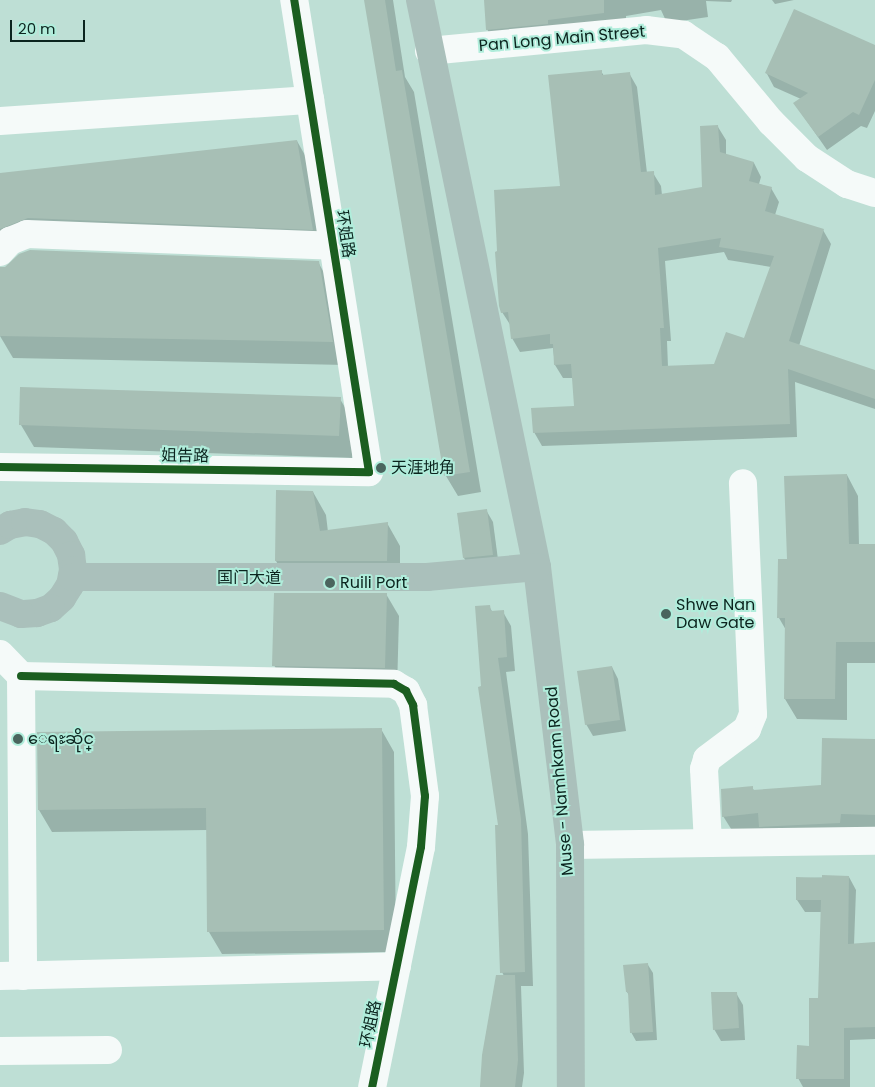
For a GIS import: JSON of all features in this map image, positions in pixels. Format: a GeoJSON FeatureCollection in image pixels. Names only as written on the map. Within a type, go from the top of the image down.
{"type":"FeatureCollection","features":[{"type":"Feature","properties":{"kind":"highway","name":"Muse - Namhkam Road"},"geometry":{"type":"LineString","coordinates":[[420,0],[537,566],[570,845],[571,1087]]}},
{"type":"Feature","properties":{"kind":"highway"},"geometry":{"type":"LineString","coordinates":[[0,531],[13,523],[40,524],[54,530],[64,541],[71,555],[72,577],[62,598],[51,608],[36,613],[7,611]]}},
{"type":"Feature","properties":{"kind":"highway","name":"国门大道"},"geometry":{"type":"LineString","coordinates":[[72,577],[427,577],[537,566]]}},
{"type":"Feature","properties":{"kind":"street","name":"环姐路"},"geometry":{"type":"LineString","coordinates":[[294,0],[369,472]]}},
{"type":"Feature","properties":{"kind":"street","name":"Pan Long Main Street"},"geometry":{"type":"LineString","coordinates":[[429,50],[646,30],[684,35],[717,57],[771,122],[807,158],[847,184],[875,193]]}},
{"type":"Feature","properties":{"kind":"street"},"geometry":{"type":"LineString","coordinates":[[0,121],[310,100]]}},
{"type":"Feature","properties":{"kind":"street"},"geometry":{"type":"LineString","coordinates":[[0,252],[10,241],[27,234],[333,246]]}},
{"type":"Feature","properties":{"kind":"street","name":"姐告路"},"geometry":{"type":"LineString","coordinates":[[0,467],[369,472]]}},
{"type":"Feature","properties":{"kind":"street"},"geometry":{"type":"LineString","coordinates":[[708,843],[705,764],[707,759],[723,745],[747,729],[753,714],[743,483]]}},
{"type":"Feature","properties":{"kind":"street"},"geometry":{"type":"LineString","coordinates":[[0,654],[21,676],[11,976],[396,966]]}},
{"type":"Feature","properties":{"kind":"street","name":"环姐路"},"geometry":{"type":"LineString","coordinates":[[21,676],[394,684],[406,691],[413,704],[425,796],[421,847],[372,1087]]}},
{"type":"Feature","properties":{"kind":"street"},"geometry":{"type":"LineString","coordinates":[[570,845],[875,841]]}},
{"type":"Feature","properties":{"kind":"street"},"geometry":{"type":"LineString","coordinates":[[0,1051],[108,1050]]}},
{"type":"Feature","properties":{"kind":"building"},"geometry":{"type":"Polygon","coordinates":[[[364,0],[385,0],[396,71],[402,70],[470,472],[444,476],[364,0]]]}},
{"type":"Feature","properties":{"kind":"building"},"geometry":{"type":"Polygon","coordinates":[[[484,0],[604,0],[604,13],[548,20],[548,24],[486,30],[484,0]]]}},
{"type":"Feature","properties":{"kind":"building"},"geometry":{"type":"Polygon","coordinates":[[[794,9],[875,45],[875,80],[859,115],[853,112],[818,137],[793,103],[808,93],[765,73],[794,9]]]}},
{"type":"Feature","properties":{"kind":"building"},"geometry":{"type":"Polygon","coordinates":[[[602,70],[602,75],[630,72],[641,172],[654,171],[655,195],[702,187],[700,126],[718,125],[720,152],[754,162],[749,181],[772,187],[765,211],[824,229],[789,341],[875,370],[875,399],[788,369],[790,424],[533,433],[531,408],[574,406],[571,364],[554,365],[553,344],[550,344],[550,334],[511,339],[508,312],[501,313],[499,306],[495,252],[497,251],[494,190],[560,186],[548,75],[602,70]],[[721,238],[658,248],[664,328],[660,328],[662,366],[714,364],[726,332],[744,338],[774,256],[719,247],[721,238]]]}},
{"type":"Feature","properties":{"kind":"building"},"geometry":{"type":"Polygon","coordinates":[[[297,140],[313,230],[28,218],[0,229],[0,173],[297,140]]]}},
{"type":"Feature","properties":{"kind":"building"},"geometry":{"type":"Polygon","coordinates":[[[30,250],[319,261],[333,342],[0,336],[0,267],[5,267],[19,254],[30,250]]]}},
{"type":"Feature","properties":{"kind":"building"},"geometry":{"type":"Polygon","coordinates":[[[20,387],[341,397],[339,436],[19,425],[20,387]]]}},
{"type":"Feature","properties":{"kind":"building"},"geometry":{"type":"Polygon","coordinates":[[[847,474],[849,544],[875,544],[875,642],[836,642],[835,699],[784,699],[785,618],[777,618],[778,559],[787,559],[784,476],[847,474]]]}},
{"type":"Feature","properties":{"kind":"building"},"geometry":{"type":"Polygon","coordinates":[[[276,490],[313,491],[320,531],[388,522],[387,561],[275,561],[276,490]]]}},
{"type":"Feature","properties":{"kind":"building"},"geometry":{"type":"Polygon","coordinates":[[[487,509],[493,555],[463,558],[457,513],[487,509]]]}},
{"type":"Feature","properties":{"kind":"building"},"geometry":{"type":"Polygon","coordinates":[[[274,593],[387,593],[385,668],[272,666],[274,593]]]}},
{"type":"Feature","properties":{"kind":"building"},"geometry":{"type":"Polygon","coordinates":[[[490,605],[491,611],[504,610],[507,657],[498,658],[521,819],[525,972],[500,973],[495,825],[498,825],[478,687],[481,686],[475,606],[490,605]]]}},
{"type":"Feature","properties":{"kind":"building"},"geometry":{"type":"Polygon","coordinates":[[[612,666],[620,720],[585,725],[577,671],[612,666]]]}},
{"type":"Feature","properties":{"kind":"building"},"geometry":{"type":"Polygon","coordinates":[[[382,728],[384,930],[207,932],[206,808],[38,810],[37,732],[382,728]]]}},
{"type":"Feature","properties":{"kind":"building"},"geometry":{"type":"Polygon","coordinates":[[[822,738],[875,739],[875,815],[841,814],[840,823],[759,827],[758,813],[722,817],[721,789],[753,786],[753,790],[821,785],[822,738]]]}},
{"type":"Feature","properties":{"kind":"building"},"geometry":{"type":"Polygon","coordinates":[[[822,875],[849,876],[848,944],[875,942],[875,1027],[844,1028],[844,1079],[796,1079],[797,1045],[809,1046],[809,998],[818,998],[821,900],[796,900],[796,877],[822,878],[822,875]]]}},
{"type":"Feature","properties":{"kind":"building"},"geometry":{"type":"Polygon","coordinates":[[[648,963],[653,1032],[630,1033],[628,992],[626,992],[623,965],[648,963]]]}},
{"type":"Feature","properties":{"kind":"building"},"geometry":{"type":"Polygon","coordinates":[[[496,975],[515,975],[518,1060],[515,1087],[480,1087],[482,1055],[496,975]]]}},
{"type":"Feature","properties":{"kind":"building"},"geometry":{"type":"Polygon","coordinates":[[[711,992],[737,992],[739,1028],[713,1030],[711,992]]]}},
{"type":"Feature","properties":{"kind":"cycle path"},"geometry":{"type":"LineString","coordinates":[[0,467],[369,472],[294,0]]}},
{"type":"Feature","properties":{"kind":"cycle path"},"geometry":{"type":"LineString","coordinates":[[21,676],[394,684],[406,691],[413,705],[425,796],[421,847],[372,1087]]}},
{"type":"Feature","properties":{"kind":"place","name":"天涯地角"},"geometry":{"type":"Point","coordinates":[381,468]}},
{"type":"Feature","properties":{"kind":"place","name":"Ruili Port"},"geometry":{"type":"Point","coordinates":[330,583]}},
{"type":"Feature","properties":{"kind":"place","name":"Shwe Nan Daw Gate"},"geometry":{"type":"Point","coordinates":[666,614]}},
{"type":"Feature","properties":{"kind":"place","name":"ေရႊဆိုင္"},"geometry":{"type":"Point","coordinates":[18,739]}}]}
